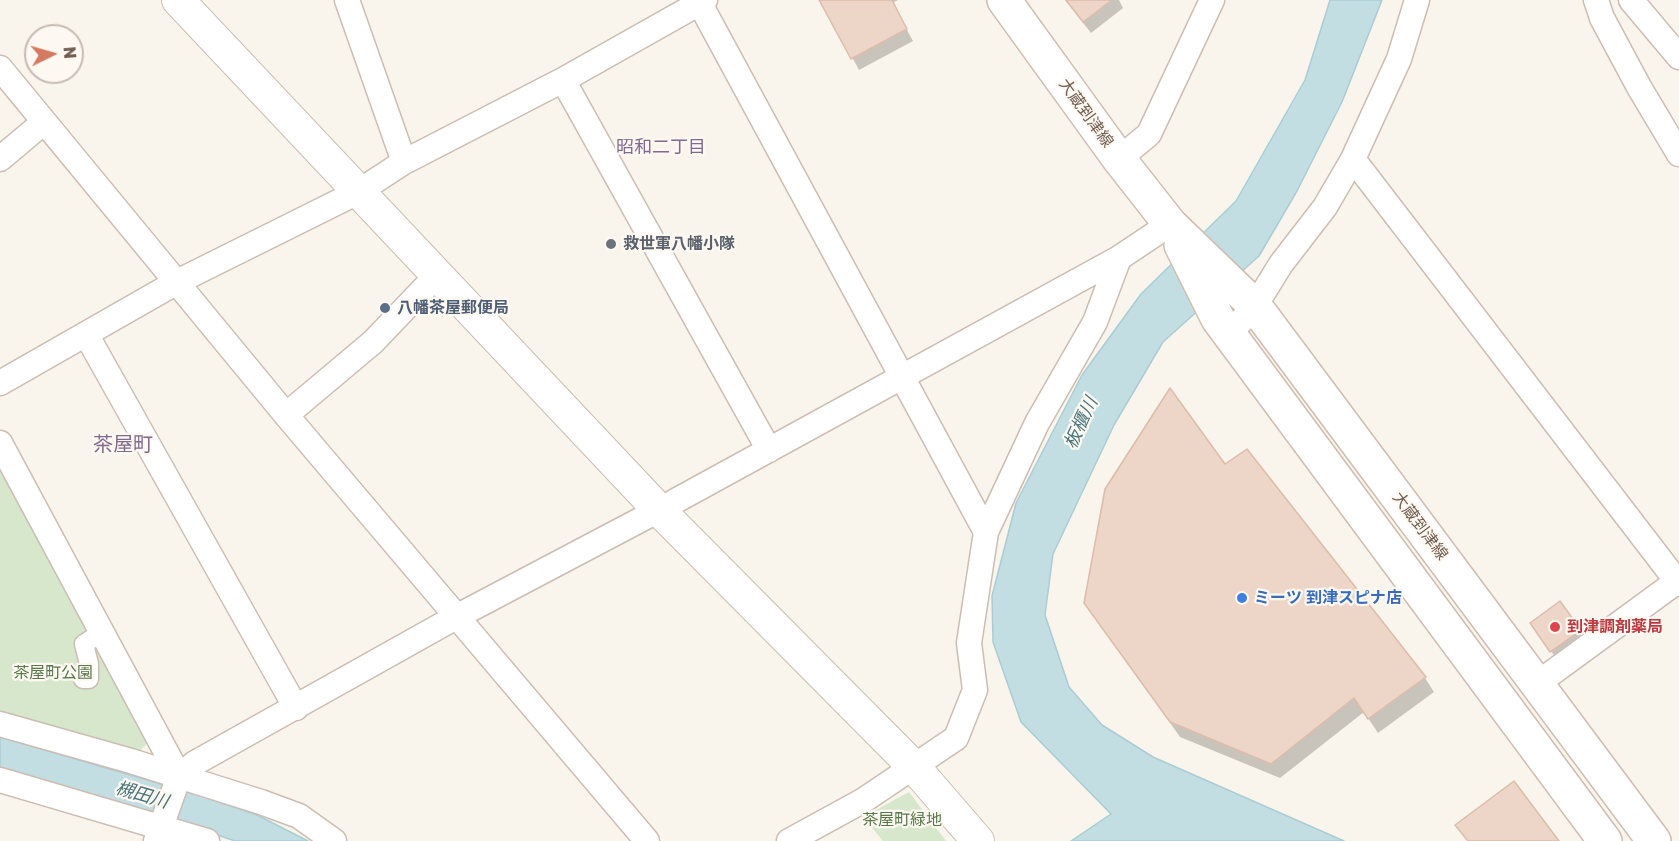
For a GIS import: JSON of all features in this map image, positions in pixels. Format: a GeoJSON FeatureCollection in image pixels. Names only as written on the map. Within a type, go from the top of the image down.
{"type":"FeatureCollection","features":[{"type":"Feature","properties":{"kind":"main road","name":"大蔵到津線"},"geometry":{"type":"LineString","coordinates":[[1004,0],[1119,159],[1170,224],[1249,298],[1654,841]]}},
{"type":"Feature","properties":{"kind":"main road","name":"大蔵到津線"},"geometry":{"type":"LineString","coordinates":[[1170,224],[1224,326],[1605,841]]}},
{"type":"Feature","properties":{"kind":"street"},"geometry":{"type":"LineString","coordinates":[[178,0],[659,510],[915,768],[978,841]]}},
{"type":"Feature","properties":{"kind":"street"},"geometry":{"type":"LineString","coordinates":[[346,0],[404,162]]}},
{"type":"Feature","properties":{"kind":"street"},"geometry":{"type":"LineString","coordinates":[[1119,159],[1149,134],[1212,0]]}},
{"type":"Feature","properties":{"kind":"street"},"geometry":{"type":"LineString","coordinates":[[1224,326],[1281,264],[1325,207],[1353,159],[1399,59],[1417,0]]}},
{"type":"Feature","properties":{"kind":"street"},"geometry":{"type":"LineString","coordinates":[[1596,0],[1602,18],[1639,87],[1679,154]]}},
{"type":"Feature","properties":{"kind":"street"},"geometry":{"type":"LineString","coordinates":[[1631,0],[1679,57]]}},
{"type":"Feature","properties":{"kind":"street"},"geometry":{"type":"LineString","coordinates":[[0,383],[177,282],[358,192],[404,162],[563,80],[701,1],[901,378],[986,532]]}},
{"type":"Feature","properties":{"kind":"street"},"geometry":{"type":"LineString","coordinates":[[0,68],[286,415],[647,841]]}},
{"type":"Feature","properties":{"kind":"street"},"geometry":{"type":"LineString","coordinates":[[563,80],[769,450]]}},
{"type":"Feature","properties":{"kind":"street"},"geometry":{"type":"LineString","coordinates":[[0,159],[44,122]]}},
{"type":"Feature","properties":{"kind":"street"},"geometry":{"type":"LineString","coordinates":[[1353,159],[1678,582],[1538,683]]}},
{"type":"Feature","properties":{"kind":"street"},"geometry":{"type":"LineString","coordinates":[[158,834],[179,776],[195,763],[456,617],[659,510],[1119,258],[1170,224]]}},
{"type":"Feature","properties":{"kind":"street"},"geometry":{"type":"LineString","coordinates":[[789,841],[864,800],[915,768],[956,738],[975,690],[969,643],[986,532],[1037,423],[1095,322],[1119,258]]}},
{"type":"Feature","properties":{"kind":"street"},"geometry":{"type":"LineString","coordinates":[[286,415],[373,342],[437,275]]}},
{"type":"Feature","properties":{"kind":"street"},"geometry":{"type":"LineString","coordinates":[[86,334],[296,708]]}},
{"type":"Feature","properties":{"kind":"street"},"geometry":{"type":"LineString","coordinates":[[0,443],[179,776]]}},
{"type":"Feature","properties":{"kind":"street"},"geometry":{"type":"LineString","coordinates":[[83,679],[89,679],[90,672],[84,644],[93,638]]}},
{"type":"Feature","properties":{"kind":"street"},"geometry":{"type":"LineString","coordinates":[[0,724],[179,776],[299,816],[334,841]]}},
{"type":"Feature","properties":{"kind":"street"},"geometry":{"type":"LineString","coordinates":[[0,780],[158,834],[207,841]]}},
{"type":"Feature","properties":{"kind":"green space","name":"茶屋町公園"},"geometry":{"type":"Polygon","coordinates":[[[0,458],[150,740],[139,752],[0,715],[0,458]]]}},
{"type":"Feature","properties":{"kind":"green space","name":"茶屋町緑地"},"geometry":{"type":"Polygon","coordinates":[[[909,792],[946,841],[883,841],[863,817],[909,792]]]}},
{"type":"Feature","properties":{"kind":"water","name":"板櫃川"},"geometry":{"type":"Polygon","coordinates":[[[1330,0],[1382,0],[1342,102],[1297,191],[1259,256],[1163,342],[1114,425],[1053,554],[1045,615],[1069,687],[1102,725],[1153,757],[1344,841],[1071,841],[1111,814],[1021,722],[993,642],[992,596],[1016,503],[1082,375],[1141,294],[1236,201],[1305,80],[1330,0]]]}},
{"type":"Feature","properties":{"kind":"water","name":"槻田川"},"geometry":{"type":"Polygon","coordinates":[[[0,737],[199,795],[257,815],[308,841],[235,841],[149,812],[0,769],[0,737]]]}},
{"type":"Feature","properties":{"kind":"building"},"geometry":{"type":"Polygon","coordinates":[[[819,0],[892,0],[907,29],[851,59],[819,0]]]}},
{"type":"Feature","properties":{"kind":"building"},"geometry":{"type":"Polygon","coordinates":[[[1066,0],[1112,0],[1083,22],[1066,0]]]}},
{"type":"Feature","properties":{"kind":"building"},"geometry":{"type":"Polygon","coordinates":[[[1170,388],[1225,464],[1247,449],[1426,677],[1368,719],[1354,698],[1271,764],[1170,722],[1084,603],[1105,489],[1170,388]]]}},
{"type":"Feature","properties":{"kind":"building","name":"到津調剤薬局"},"geometry":{"type":"Polygon","coordinates":[[[1560,601],[1581,630],[1550,652],[1530,623],[1560,601]]]}},
{"type":"Feature","properties":{"kind":"building"},"geometry":{"type":"Polygon","coordinates":[[[1514,781],[1559,841],[1468,841],[1455,825],[1514,781]]]}},
{"type":"Feature","properties":{"kind":"place","name":"救世軍八幡小隊"},"geometry":{"type":"Point","coordinates":[611,244]}},
{"type":"Feature","properties":{"kind":"place","name":"八幡茶屋郵便局"},"geometry":{"type":"Point","coordinates":[385,308]}},
{"type":"Feature","properties":{"kind":"place","name":"ミーツ 到津スピナ店"},"geometry":{"type":"Point","coordinates":[1242,598]}},
{"type":"Feature","properties":{"kind":"place","name":"到津調剤薬局"},"geometry":{"type":"Point","coordinates":[1555,627]}},
{"type":"Feature","properties":{"kind":"district","name":"昭和二丁目"},"geometry":{"type":"Point","coordinates":[661,147]}},
{"type":"Feature","properties":{"kind":"district","name":"茶屋町"},"geometry":{"type":"Point","coordinates":[123,445]}}]}
